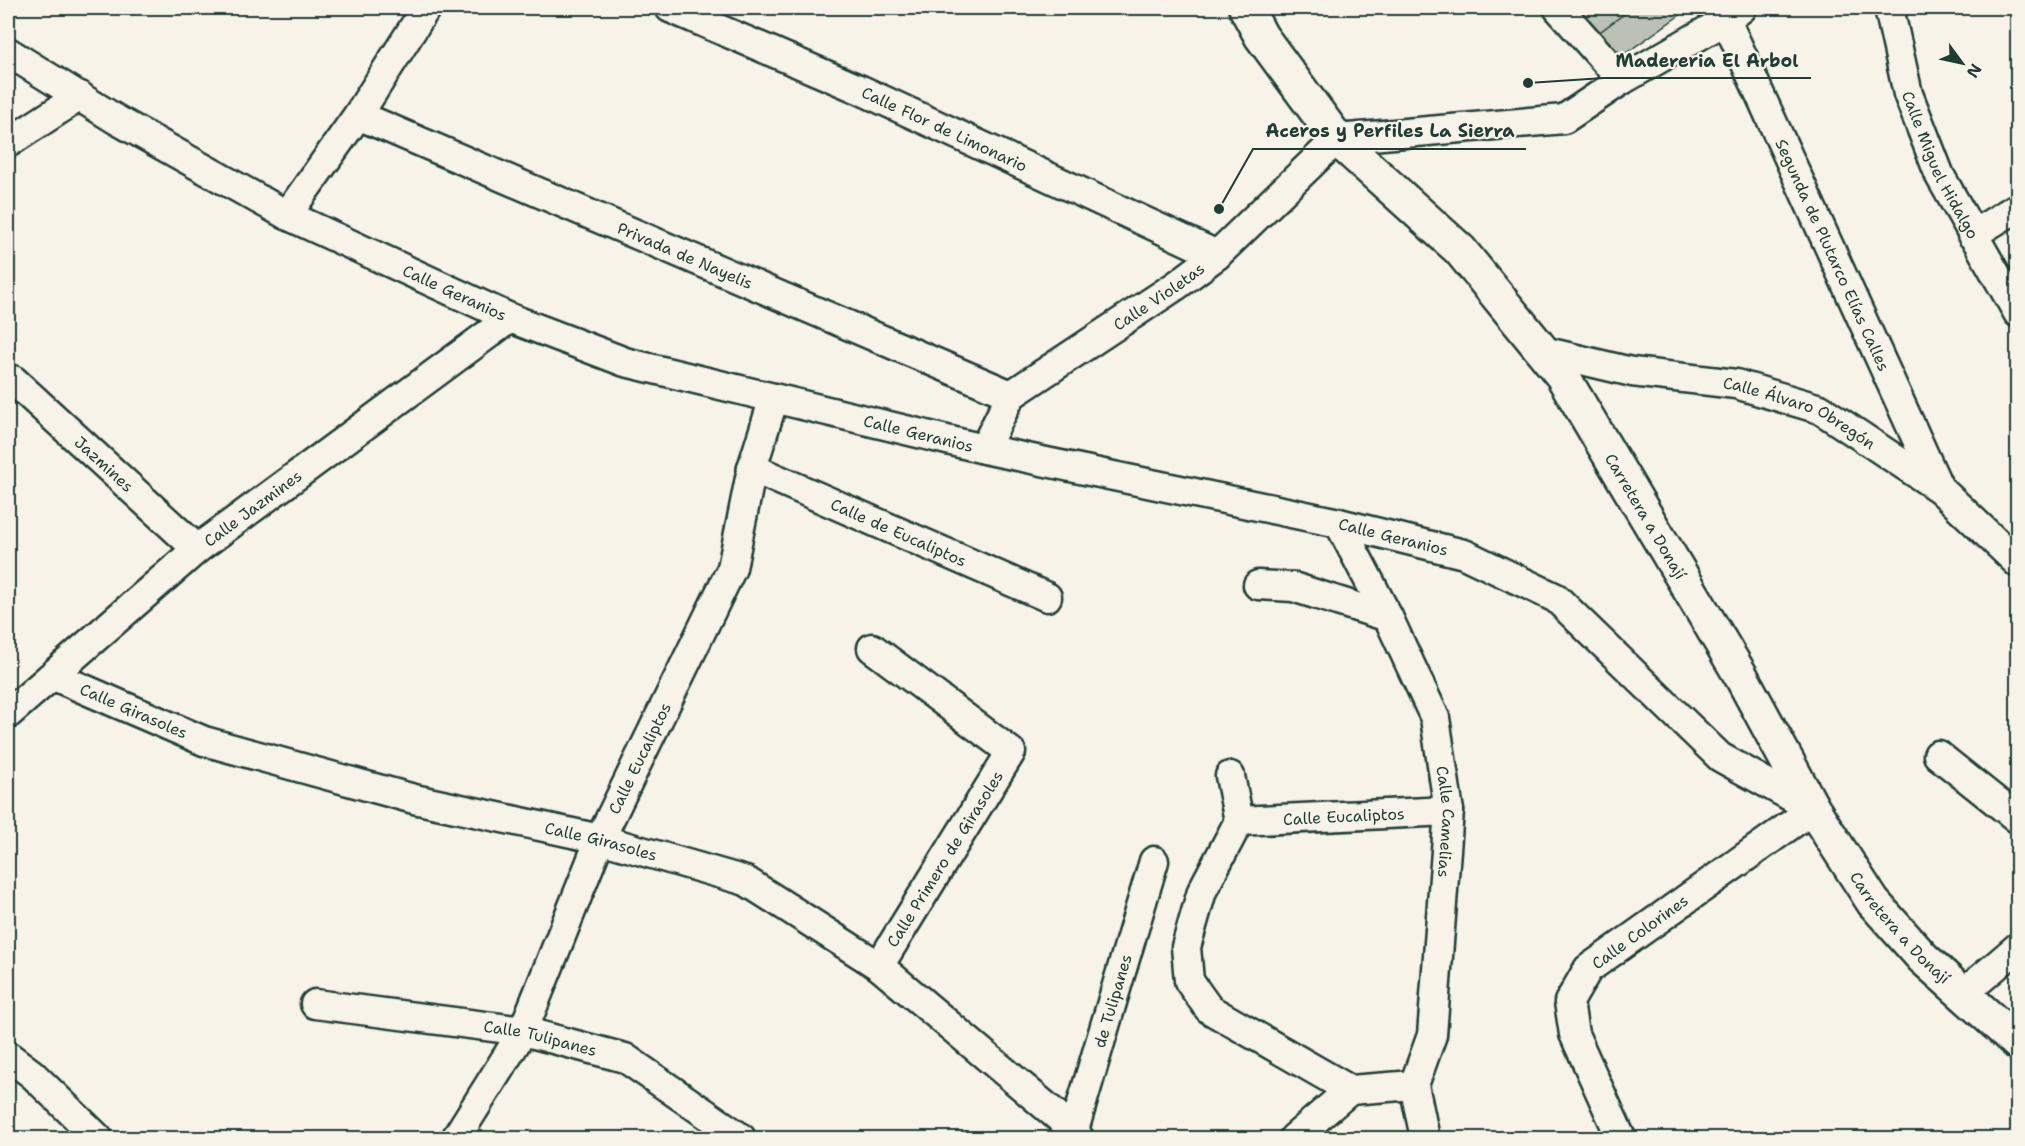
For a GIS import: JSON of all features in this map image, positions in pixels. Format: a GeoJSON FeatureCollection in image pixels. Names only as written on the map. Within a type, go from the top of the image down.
{"type":"FeatureCollection","features":[{"type":"Feature","properties":{"kind":"main road","name":"Carretera a Donají"},"geometry":{"type":"LineString","coordinates":[[1246,8],[1261,36],[1337,139],[1460,250],[1539,350],[1562,375],[1741,676],[1813,809],[1873,902],[1923,958],[2018,1043]]}},
{"type":"Feature","properties":{"kind":"street"},"geometry":{"type":"LineString","coordinates":[[287,215],[358,115],[426,8]]}},
{"type":"Feature","properties":{"kind":"street","name":"Calle Flor de Limonario"},"geometry":{"type":"LineString","coordinates":[[670,8],[861,90],[1217,255]]}},
{"type":"Feature","properties":{"kind":"street"},"geometry":{"type":"LineString","coordinates":[[1558,8],[1622,80]]}},
{"type":"Feature","properties":{"kind":"street","name":"Calle Miguel Hidalgo"},"geometry":{"type":"LineString","coordinates":[[1889,8],[1908,94],[1940,176],[2018,313]]}},
{"type":"Feature","properties":{"kind":"street"},"geometry":{"type":"LineString","coordinates":[[1337,139],[1564,119],[1622,80],[1734,14]]}},
{"type":"Feature","properties":{"kind":"street","name":"Segunda de Plutarco Elías Calles"},"geometry":{"type":"LineString","coordinates":[[1734,14],[1940,489]]}},
{"type":"Feature","properties":{"kind":"street","name":"Calle Geranios"},"geometry":{"type":"LineString","coordinates":[[8,52],[117,120],[287,215],[510,318],[625,362],[984,449],[1339,523],[1464,554],[1556,598],[1720,757],[1813,809]]}},
{"type":"Feature","properties":{"kind":"street"},"geometry":{"type":"LineString","coordinates":[[8,143],[80,96]]}},
{"type":"Feature","properties":{"kind":"street","name":"Privada de Nayelis"},"geometry":{"type":"LineString","coordinates":[[358,115],[1011,395]]}},
{"type":"Feature","properties":{"kind":"street","name":"Calle Violetas"},"geometry":{"type":"LineString","coordinates":[[984,449],[1011,395],[1177,285],[1217,255],[1337,139]]}},
{"type":"Feature","properties":{"kind":"street"},"geometry":{"type":"LineString","coordinates":[[1972,235],[2018,207]]}},
{"type":"Feature","properties":{"kind":"street","name":"Calle Jazmines"},"geometry":{"type":"LineString","coordinates":[[8,714],[196,549],[510,318]]}},
{"type":"Feature","properties":{"kind":"street","name":"Calle Álvaro Obregón"},"geometry":{"type":"LineString","coordinates":[[1539,350],[1632,372],[1736,384],[1820,409],[1940,489],[2018,563]]}},
{"type":"Feature","properties":{"kind":"street","name":"Jazmines"},"geometry":{"type":"LineString","coordinates":[[13,380],[196,549]]}},
{"type":"Feature","properties":{"kind":"street","name":"Calle Eucaliptos"},"geometry":{"type":"LineString","coordinates":[[456,1138],[524,1031],[600,838],[732,568],[752,468],[774,398]]}},
{"type":"Feature","properties":{"kind":"street","name":"Calle de Eucaliptos"},"geometry":{"type":"LineString","coordinates":[[752,468],[1047,597]]}},
{"type":"Feature","properties":{"kind":"street","name":"Calle Camelias"},"geometry":{"type":"LineString","coordinates":[[1339,523],[1388,617],[1435,718],[1449,811],[1432,1035],[1414,1085]]}},
{"type":"Feature","properties":{"kind":"street"},"geometry":{"type":"LineString","coordinates":[[1258,585],[1293,587],[1388,617]]}},
{"type":"Feature","properties":{"kind":"street","name":"Calle Primero de Girasoles"},"geometry":{"type":"LineString","coordinates":[[879,966],[1011,752],[883,655]]}},
{"type":"Feature","properties":{"kind":"street","name":"Calle Girasoles"},"geometry":{"type":"LineString","coordinates":[[54,676],[204,741],[414,799],[600,838],[746,881],[879,966],[1074,1136]]}},
{"type":"Feature","properties":{"kind":"street"},"geometry":{"type":"LineString","coordinates":[[1938,755],[2018,819]]}},
{"type":"Feature","properties":{"kind":"street"},"geometry":{"type":"LineString","coordinates":[[1230,776],[1239,821],[1202,891],[1186,946],[1188,981],[1209,1009],[1350,1090],[1414,1085],[1425,1138]]}},
{"type":"Feature","properties":{"kind":"street","name":"Calle Colorines"},"geometry":{"type":"LineString","coordinates":[[1621,1138],[1574,1034],[1569,1002],[1588,969],[1813,809]]}},
{"type":"Feature","properties":{"kind":"street","name":"Calle Eucaliptos"},"geometry":{"type":"LineString","coordinates":[[1239,821],[1449,811]]}},
{"type":"Feature","properties":{"kind":"street","name":"de Tulipanes"},"geometry":{"type":"LineString","coordinates":[[1074,1136],[1154,861]]}},
{"type":"Feature","properties":{"kind":"street"},"geometry":{"type":"LineString","coordinates":[[1963,994],[2018,947]]}},
{"type":"Feature","properties":{"kind":"street","name":"Calle Tulipanes"},"geometry":{"type":"LineString","coordinates":[[315,1004],[524,1031],[625,1058],[741,1138]]}},
{"type":"Feature","properties":{"kind":"street"},"geometry":{"type":"LineString","coordinates":[[8,1056],[32,1074],[98,1138]]}},
{"type":"Feature","properties":{"kind":"street"},"geometry":{"type":"LineString","coordinates":[[1294,1138],[1350,1090]]}},
{"type":"Feature","properties":{"kind":"building"},"geometry":{"type":"Polygon","coordinates":[[[1578,8],[1632,8],[1597,34],[1578,8]]]}},
{"type":"Feature","properties":{"kind":"building"},"geometry":{"type":"Polygon","coordinates":[[[1632,8],[1673,8],[1680,15],[1619,58],[1597,34],[1632,8]]]}},
{"type":"Feature","properties":{"kind":"place","name":"Madereria El Arbol"},"geometry":{"type":"Point","coordinates":[1528,83]}},
{"type":"Feature","properties":{"kind":"place","name":"Aceros y Perfiles La Sierra"},"geometry":{"type":"Point","coordinates":[1219,209]}}]}
